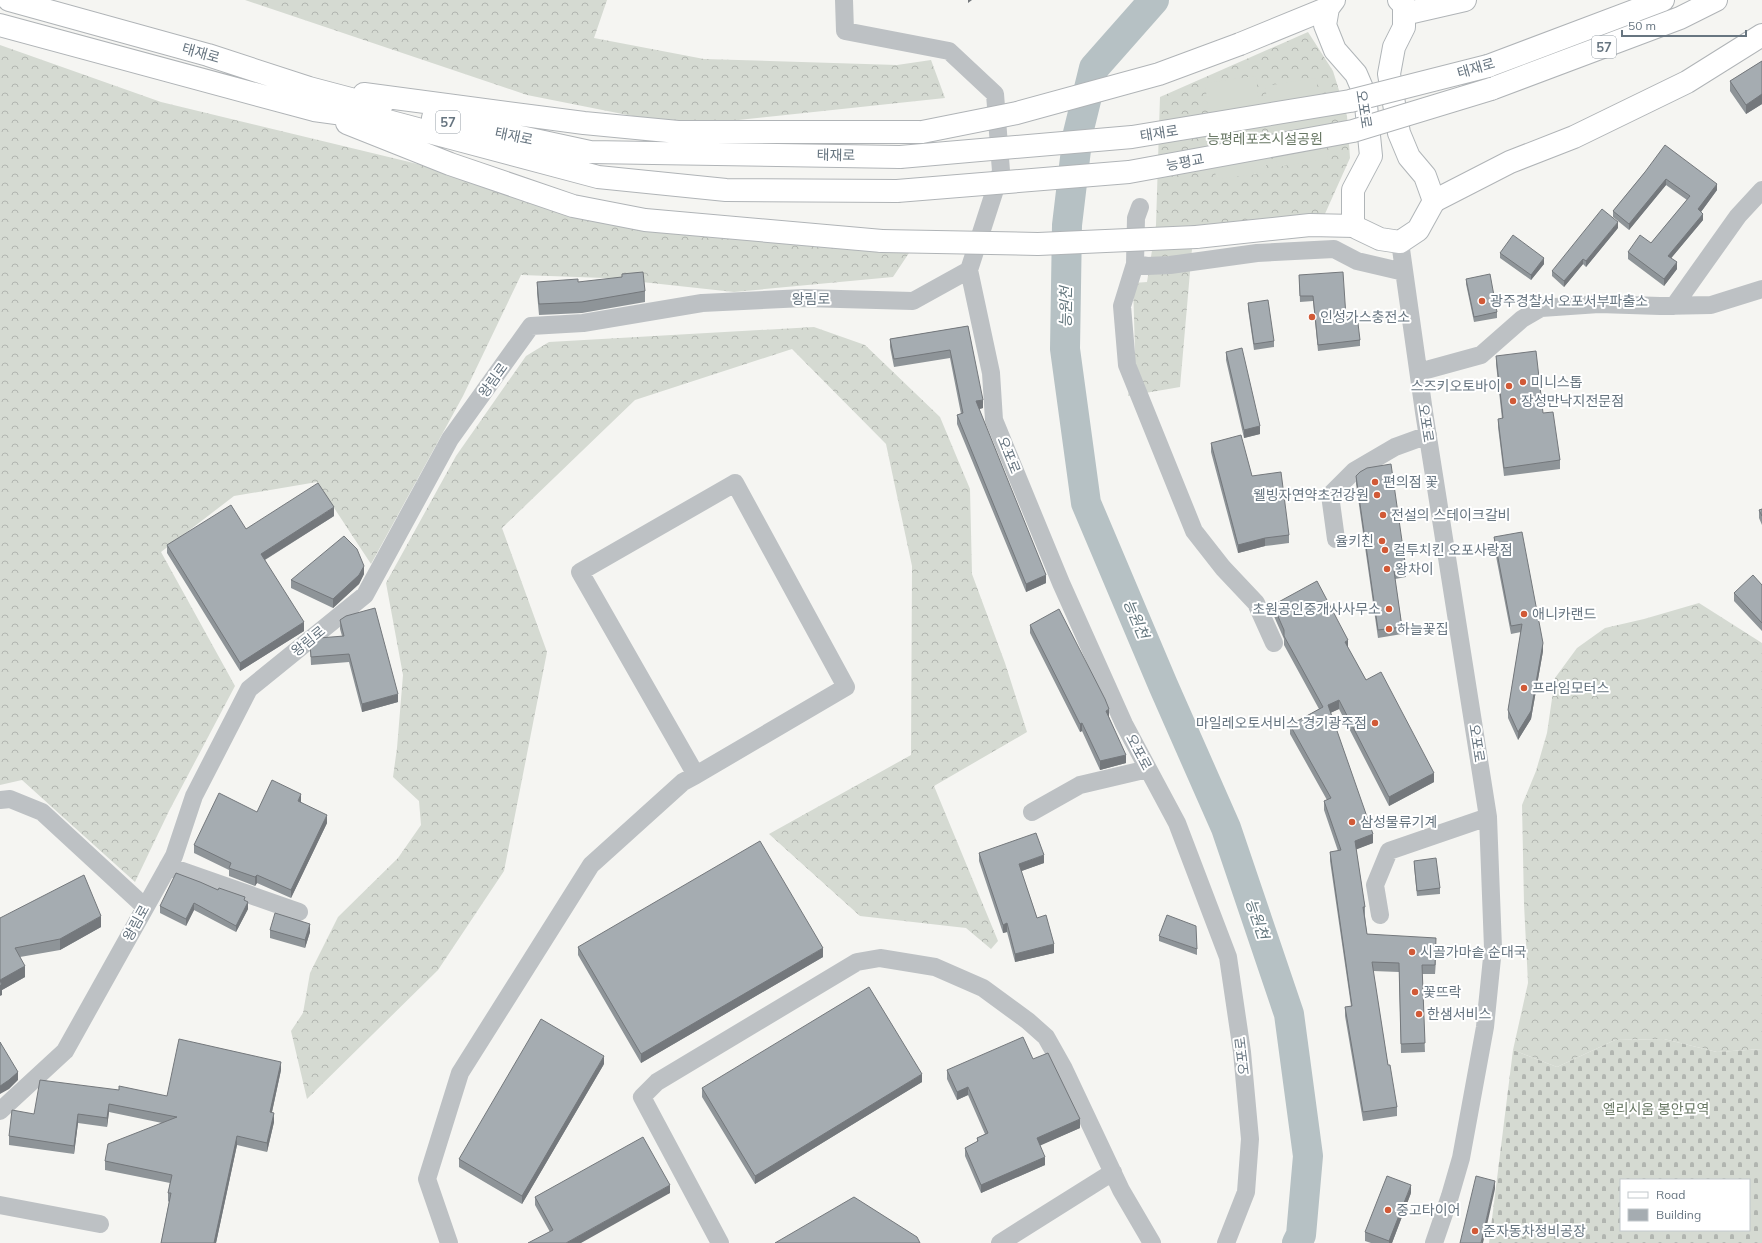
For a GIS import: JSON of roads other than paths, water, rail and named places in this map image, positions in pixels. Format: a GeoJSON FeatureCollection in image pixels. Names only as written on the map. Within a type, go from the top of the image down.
{"type":"FeatureCollection","features":[{"type":"Feature","properties":{"kind":"main road","name":"태재로"},"geometry":{"type":"LineString","coordinates":[[9,0],[208,55],[309,88],[378,106],[590,152],[900,157],[1132,137],[1350,101],[1488,66],[1662,0]]}},
{"type":"Feature","properties":{"kind":"main road"},"geometry":{"type":"LineString","coordinates":[[1434,201],[1425,176],[1409,156],[1399,134],[1389,74],[1394,47],[1404,27],[1401,7],[1465,0]]}},
{"type":"Feature","properties":{"kind":"main road","name":"태재로"},"geometry":{"type":"LineString","coordinates":[[1490,89],[1680,18],[1716,0]]}},
{"type":"Feature","properties":{"kind":"main road"},"geometry":{"type":"LineString","coordinates":[[309,88],[584,123],[678,132],[922,132],[1017,113],[1159,74],[1240,44],[1331,4]]}},
{"type":"Feature","properties":{"kind":"main road","name":"오포로"},"geometry":{"type":"LineString","coordinates":[[1331,4],[1325,25],[1335,50],[1356,74],[1365,95],[1371,156],[1353,190],[1353,223],[1355,226]]}},
{"type":"Feature","properties":{"kind":"main road","name":"태재로"},"geometry":{"type":"LineString","coordinates":[[0,25],[314,110],[380,119],[598,177],[726,190],[897,191]]}},
{"type":"Feature","properties":{"kind":"main road"},"geometry":{"type":"LineString","coordinates":[[314,110],[450,164],[573,206],[646,220],[882,241],[1038,244],[1196,237],[1310,225],[1355,226],[1380,239],[1400,242],[1418,230],[1434,201],[1510,162],[1574,137],[1686,82],[1762,35]]}},
{"type":"Feature","properties":{"kind":"main road","name":"능평교"},"geometry":{"type":"LineString","coordinates":[[897,191],[1129,172],[1353,131],[1490,89]]}},
{"type":"Feature","properties":{"kind":"street"},"geometry":{"type":"LineString","coordinates":[[844,0],[845,31],[949,51],[995,94],[1001,171],[969,270]]}},
{"type":"Feature","properties":{"kind":"street"},"geometry":{"type":"LineString","coordinates":[[1674,306],[1738,216],[1762,190]]}},
{"type":"Feature","properties":{"kind":"street"},"geometry":{"type":"LineString","coordinates":[[1140,206],[1136,218],[1135,264],[1122,306],[1127,364],[1194,531],[1223,568],[1256,603],[1274,643]]}},
{"type":"Feature","properties":{"kind":"street","name":"오포로"},"geometry":{"type":"LineString","coordinates":[[1400,242],[1428,435],[1488,817],[1493,948],[1484,1027],[1460,1158],[1450,1196],[1434,1243]]}},
{"type":"Feature","properties":{"kind":"street"},"geometry":{"type":"LineString","coordinates":[[1135,264],[1147,266],[1170,265],[1257,253],[1334,249],[1357,261],[1404,272]]}},
{"type":"Feature","properties":{"kind":"street","name":"오포로"},"geometry":{"type":"LineString","coordinates":[[969,270],[991,373],[994,420],[1061,583],[1124,724],[1177,823],[1228,957],[1242,1052],[1250,1139],[1246,1192],[1226,1243]]}},
{"type":"Feature","properties":{"kind":"street","name":"왕림로"},"geometry":{"type":"LineString","coordinates":[[0,1111],[65,1051],[174,856],[194,796],[249,689],[365,595],[450,439],[531,326],[583,323],[702,303],[804,298],[913,301],[969,270]]}},
{"type":"Feature","properties":{"kind":"street"},"geometry":{"type":"LineString","coordinates":[[1419,372],[1481,355],[1522,319],[1541,308],[1599,304],[1674,306],[1711,305],[1762,289]]}},
{"type":"Feature","properties":{"kind":"street"},"geometry":{"type":"LineString","coordinates":[[1336,539],[1330,495],[1354,471],[1395,447],[1428,435]]}},
{"type":"Feature","properties":{"kind":"street"},"geometry":{"type":"LineString","coordinates":[[449,1243],[427,1179],[460,1073],[591,865],[684,782],[696,775],[846,687],[735,483],[580,572],[696,775]]}},
{"type":"Feature","properties":{"kind":"street"},"geometry":{"type":"LineString","coordinates":[[1032,812],[1080,785],[1148,769]]}},
{"type":"Feature","properties":{"kind":"street"},"geometry":{"type":"LineString","coordinates":[[0,800],[10,799],[42,812],[145,907]]}},
{"type":"Feature","properties":{"kind":"street"},"geometry":{"type":"LineString","coordinates":[[1380,915],[1375,885],[1389,851],[1488,817]]}},
{"type":"Feature","properties":{"kind":"street"},"geometry":{"type":"LineString","coordinates":[[168,866],[299,912]]}},
{"type":"Feature","properties":{"kind":"street"},"geometry":{"type":"LineString","coordinates":[[720,1243],[642,1097],[657,1082],[857,962],[880,958],[935,967],[983,988],[1028,1020],[1046,1037],[1064,1069],[1121,1190],[1152,1243]]}},
{"type":"Feature","properties":{"kind":"street"},"geometry":{"type":"LineString","coordinates":[[1000,1243],[1113,1172]]}},
{"type":"Feature","properties":{"kind":"street"},"geometry":{"type":"LineString","coordinates":[[0,1205],[100,1224]]}},
{"type":"Feature","properties":{"kind":"waterway","name":"능원천"},"geometry":{"type":"LineString","coordinates":[[1154,0],[1094,68],[1078,133],[1067,225],[1065,349],[1086,503],[1163,685],[1226,828],[1289,1014],[1308,1156],[1301,1235],[1297,1243]]}},
{"type":"Feature","properties":{"kind":"place","name":"광주경찰서 오포서부파출소"},"geometry":{"type":"Point","coordinates":[1482,301]}},
{"type":"Feature","properties":{"kind":"place","name":"인성가스충전소"},"geometry":{"type":"Point","coordinates":[1312,317]}},
{"type":"Feature","properties":{"kind":"place","name":"미니스톱"},"geometry":{"type":"Point","coordinates":[1523,382]}},
{"type":"Feature","properties":{"kind":"place","name":"스즈키오토바이"},"geometry":{"type":"Point","coordinates":[1509,386]}},
{"type":"Feature","properties":{"kind":"place","name":"장성만낙지전문점"},"geometry":{"type":"Point","coordinates":[1513,401]}},
{"type":"Feature","properties":{"kind":"place","name":"편의점 꽃"},"geometry":{"type":"Point","coordinates":[1375,482]}},
{"type":"Feature","properties":{"kind":"place","name":"웰빙자연약초건강원"},"geometry":{"type":"Point","coordinates":[1377,495]}},
{"type":"Feature","properties":{"kind":"place","name":"전설의 스테이크갈비"},"geometry":{"type":"Point","coordinates":[1383,515]}},
{"type":"Feature","properties":{"kind":"place","name":"율키친"},"geometry":{"type":"Point","coordinates":[1382,541]}},
{"type":"Feature","properties":{"kind":"place","name":"컬투치킨 오포사랑점"},"geometry":{"type":"Point","coordinates":[1385,550]}},
{"type":"Feature","properties":{"kind":"place","name":"왕차이"},"geometry":{"type":"Point","coordinates":[1387,569]}},
{"type":"Feature","properties":{"kind":"place","name":"초원공인중개사사무소"},"geometry":{"type":"Point","coordinates":[1389,609]}},
{"type":"Feature","properties":{"kind":"place","name":"애니카랜드"},"geometry":{"type":"Point","coordinates":[1524,614]}},
{"type":"Feature","properties":{"kind":"place","name":"하늘꽃집"},"geometry":{"type":"Point","coordinates":[1389,629]}},
{"type":"Feature","properties":{"kind":"place","name":"프라임모터스"},"geometry":{"type":"Point","coordinates":[1524,688]}},
{"type":"Feature","properties":{"kind":"place","name":"마일레오토서비스 경기광주점"},"geometry":{"type":"Point","coordinates":[1375,723]}},
{"type":"Feature","properties":{"kind":"place","name":"삼성물류기계"},"geometry":{"type":"Point","coordinates":[1352,822]}},
{"type":"Feature","properties":{"kind":"place","name":"시골가마솥 순대국"},"geometry":{"type":"Point","coordinates":[1412,952]}},
{"type":"Feature","properties":{"kind":"place","name":"꽃뜨락"},"geometry":{"type":"Point","coordinates":[1415,992]}},
{"type":"Feature","properties":{"kind":"place","name":"한샘서비스"},"geometry":{"type":"Point","coordinates":[1419,1014]}},
{"type":"Feature","properties":{"kind":"place","name":"중고타이어"},"geometry":{"type":"Point","coordinates":[1388,1210]}},
{"type":"Feature","properties":{"kind":"place","name":"준자동차정비공장"},"geometry":{"type":"Point","coordinates":[1475,1231]}},
{"type":"Feature","properties":{"kind":"park label","name":"능평레포츠시설공원"},"geometry":{"type":"Point","coordinates":[1265,139]}},
{"type":"Feature","properties":{"kind":"park label","name":"엘리시움 봉안묘역"},"geometry":{"type":"Point","coordinates":[1656,1109]}}]}
